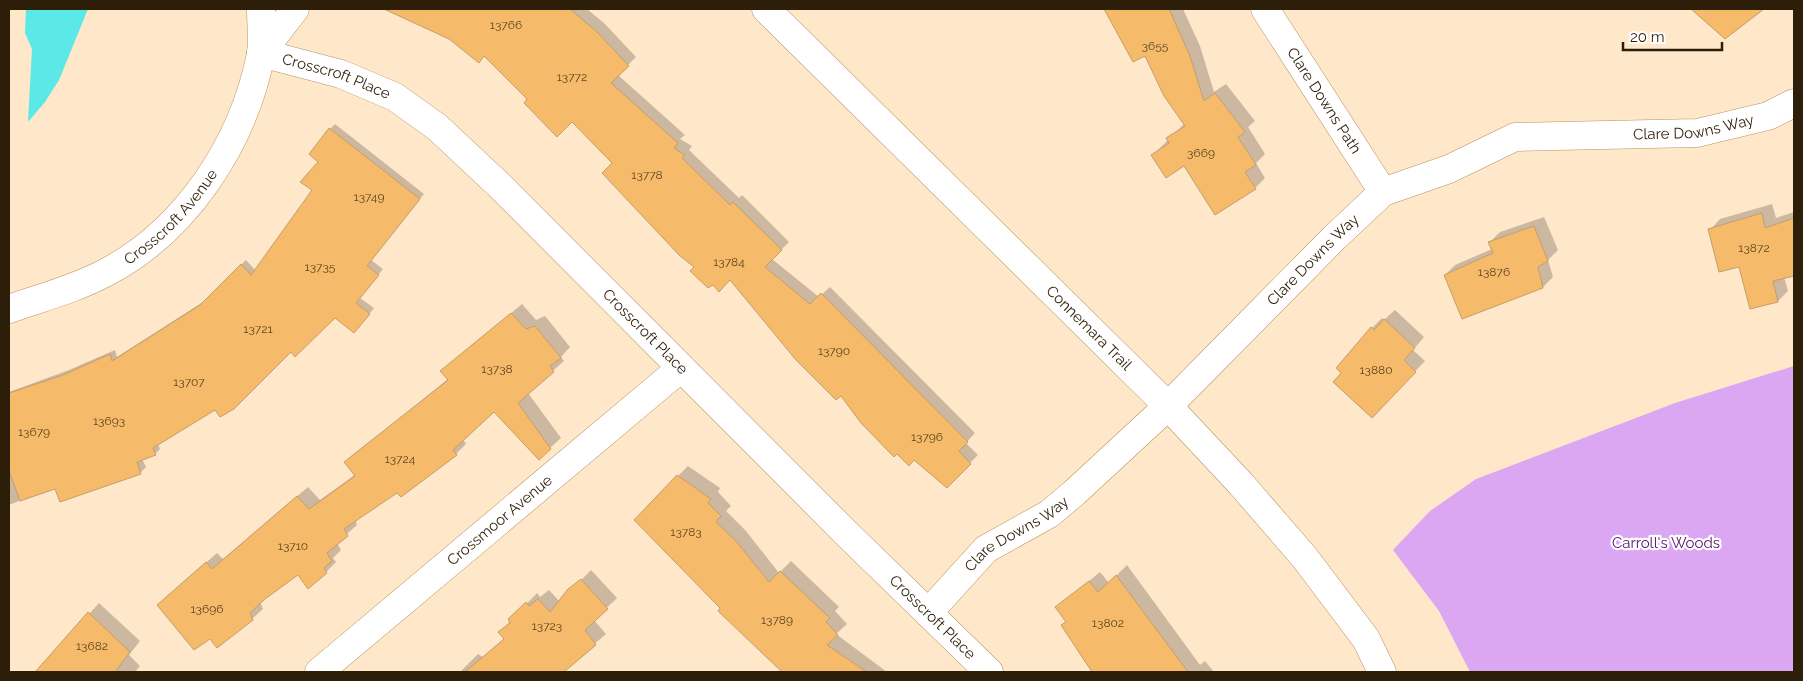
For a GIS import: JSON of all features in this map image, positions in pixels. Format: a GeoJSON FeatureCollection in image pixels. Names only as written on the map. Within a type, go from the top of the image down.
{"type":"FeatureCollection","features":[{"type":"Feature","properties":{"kind":"street","name":"Crosscroft Avenue"},"geometry":{"type":"LineString","coordinates":[[9,310],[104,274],[144,247],[186,211],[219,162],[244,110],[261,53],[261,9]]}},
{"type":"Feature","properties":{"kind":"street","name":"Crosscroft Avenue"},"geometry":{"type":"LineString","coordinates":[[261,53],[295,9]]}},
{"type":"Feature","properties":{"kind":"street","name":"Connemara Trail"},"geometry":{"type":"LineString","coordinates":[[766,9],[1168,406],[1241,484],[1305,558],[1366,639],[1382,672]]}},
{"type":"Feature","properties":{"kind":"street","name":"Clare Downs Path"},"geometry":{"type":"LineString","coordinates":[[1265,9],[1383,192]]}},
{"type":"Feature","properties":{"kind":"street","name":"Crosscroft Place"},"geometry":{"type":"LineString","coordinates":[[261,53],[341,74],[395,97],[437,127],[500,186],[989,672]]}},
{"type":"Feature","properties":{"kind":"street","name":"Clare Downs Way"},"geometry":{"type":"LineString","coordinates":[[928,612],[986,549],[1049,514],[1168,406],[1334,238],[1383,192],[1449,169],[1515,137],[1697,133],[1768,116],[1794,103]]}},
{"type":"Feature","properties":{"kind":"street","name":"Crossmoor Avenue"},"geometry":{"type":"LineString","coordinates":[[319,672],[681,368]]}},
{"type":"Feature","properties":{"kind":"green space","name":"Carroll's Woods"},"geometry":{"type":"Polygon","coordinates":[[[1794,366],[1794,672],[1470,672],[1439,611],[1393,550],[1430,511],[1476,479],[1675,403],[1794,366]]]}},
{"type":"Feature","properties":{"kind":"water"},"geometry":{"type":"Polygon","coordinates":[[[26,9],[88,9],[59,80],[45,102],[28,122],[32,49],[25,33],[26,9]]]}},
{"type":"Feature","properties":{"kind":"building"},"geometry":{"type":"Polygon","coordinates":[[[384,9],[570,9],[597,32],[629,66],[611,83],[678,143],[674,148],[685,155],[682,158],[730,205],[733,202],[782,250],[765,267],[810,304],[821,293],[968,442],[959,451],[971,464],[947,488],[914,460],[909,466],[897,454],[894,457],[861,423],[841,396],[836,400],[796,360],[730,280],[719,292],[713,285],[708,288],[690,271],[694,267],[679,255],[602,173],[612,163],[572,122],[557,137],[524,103],[527,99],[484,56],[479,63],[449,39],[384,9]]]}},
{"type":"Feature","properties":{"kind":"building"},"geometry":{"type":"Polygon","coordinates":[[[1104,9],[1169,9],[1190,56],[1204,101],[1215,93],[1245,132],[1238,137],[1256,165],[1245,172],[1256,189],[1215,215],[1184,166],[1166,178],[1151,155],[1169,143],[1166,138],[1185,126],[1164,96],[1145,56],[1133,62],[1104,9]]]}},
{"type":"Feature","properties":{"kind":"building"},"geometry":{"type":"Polygon","coordinates":[[[1691,9],[1764,9],[1725,39],[1691,9]]]}},
{"type":"Feature","properties":{"kind":"building"},"geometry":{"type":"Polygon","coordinates":[[[329,128],[420,199],[367,266],[379,275],[356,303],[370,314],[354,333],[335,318],[295,357],[291,352],[234,409],[220,417],[215,410],[153,448],[156,455],[137,462],[141,474],[60,502],[55,489],[20,501],[9,471],[9,393],[63,375],[110,354],[112,361],[200,305],[241,264],[251,275],[312,190],[300,182],[318,162],[309,154],[329,128]]]}},
{"type":"Feature","properties":{"kind":"building"},"geometry":{"type":"Polygon","coordinates":[[[1762,213],[1765,228],[1794,218],[1794,276],[1773,281],[1778,302],[1750,309],[1739,267],[1719,272],[1708,229],[1762,213]]]}},
{"type":"Feature","properties":{"kind":"building"},"geometry":{"type":"Polygon","coordinates":[[[1534,226],[1548,261],[1538,267],[1543,288],[1462,319],[1444,275],[1493,253],[1488,242],[1534,226]]]}},
{"type":"Feature","properties":{"kind":"building"},"geometry":{"type":"Polygon","coordinates":[[[511,313],[526,329],[535,326],[561,358],[550,366],[554,372],[518,403],[551,449],[539,460],[494,412],[453,450],[457,455],[401,497],[397,493],[344,529],[348,536],[327,553],[332,561],[324,568],[327,573],[308,589],[298,575],[265,599],[250,613],[253,620],[217,648],[210,639],[194,650],[157,605],[206,562],[212,569],[297,496],[309,509],[355,476],[344,462],[448,380],[440,371],[511,313]]]}},
{"type":"Feature","properties":{"kind":"building"},"geometry":{"type":"Polygon","coordinates":[[[1384,319],[1415,348],[1404,360],[1416,372],[1372,418],[1333,382],[1341,373],[1336,368],[1371,327],[1374,330],[1384,319]]]}},
{"type":"Feature","properties":{"kind":"building"},"geometry":{"type":"Polygon","coordinates":[[[677,475],[711,499],[708,503],[721,516],[716,522],[736,541],[769,582],[780,571],[830,618],[826,622],[838,635],[827,645],[867,672],[782,672],[718,611],[720,608],[634,520],[677,475]]]}},
{"type":"Feature","properties":{"kind":"building"},"geometry":{"type":"Polygon","coordinates":[[[1116,575],[1188,672],[1092,672],[1061,625],[1066,622],[1055,607],[1089,581],[1098,592],[1116,575]]]}},
{"type":"Feature","properties":{"kind":"building"},"geometry":{"type":"Polygon","coordinates":[[[581,579],[608,609],[585,630],[596,645],[564,672],[465,672],[504,639],[498,632],[510,623],[508,619],[526,602],[529,606],[538,599],[550,612],[568,589],[581,579]]]}},
{"type":"Feature","properties":{"kind":"building"},"geometry":{"type":"Polygon","coordinates":[[[88,612],[130,652],[115,672],[35,672],[88,612]]]}}]}
